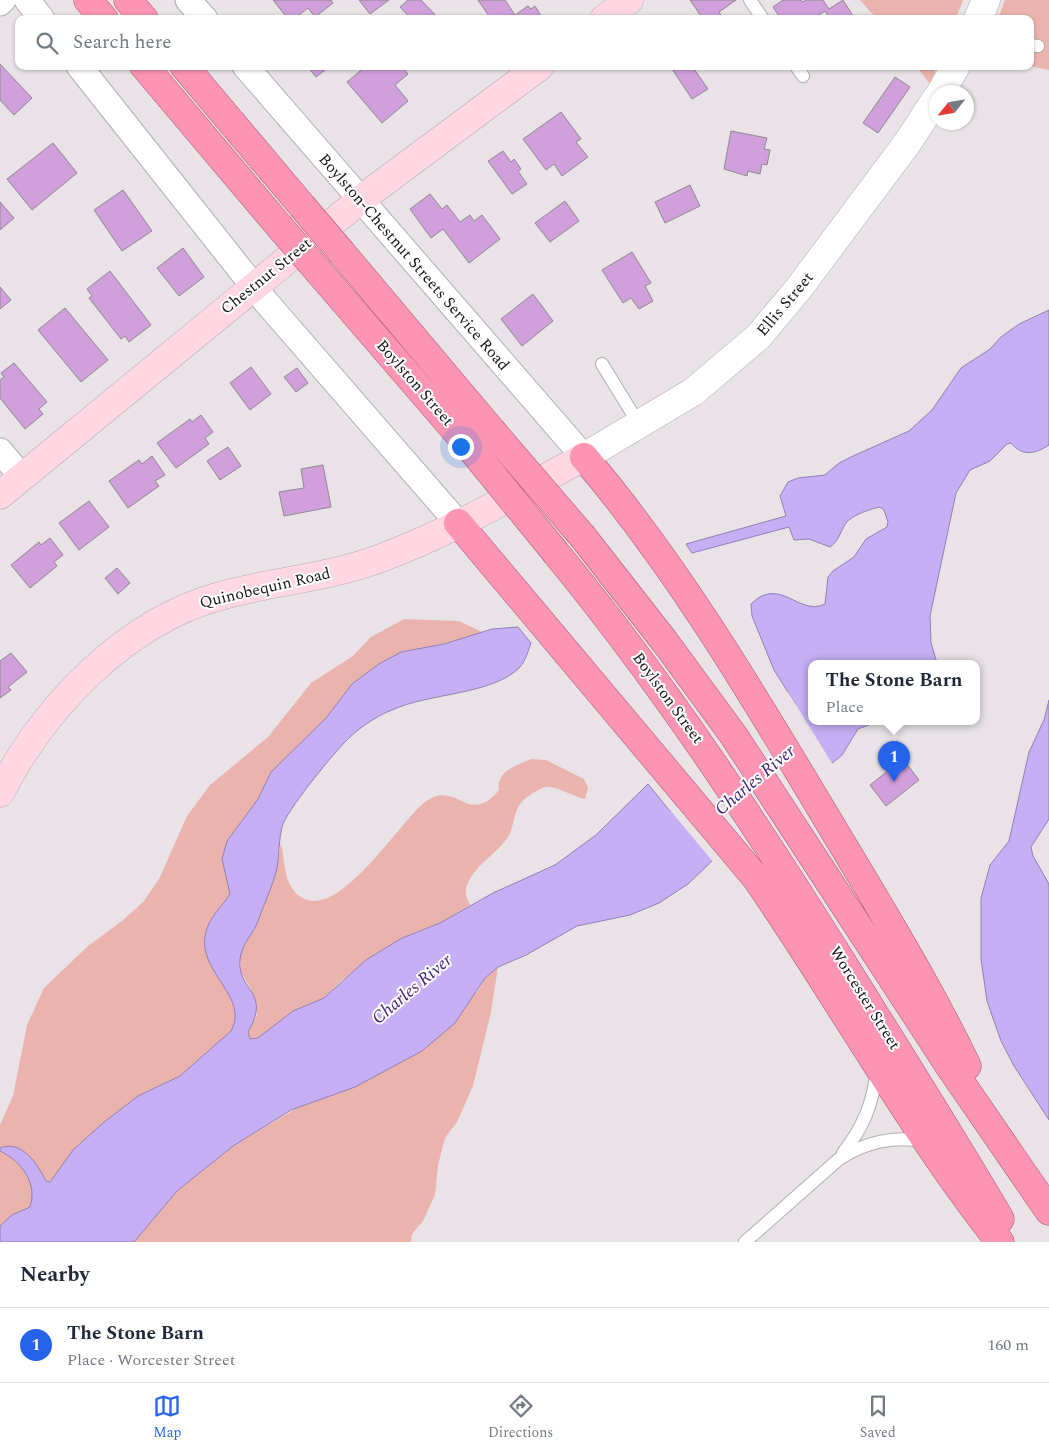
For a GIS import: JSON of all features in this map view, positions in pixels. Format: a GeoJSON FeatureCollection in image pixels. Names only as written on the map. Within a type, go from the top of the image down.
{"type":"FeatureCollection","features":[{"type":"Feature","properties":{"kind":"highway"},"geometry":{"type":"LineString","coordinates":[[88,0],[101,15]]}},
{"type":"Feature","properties":{"kind":"highway"},"geometry":{"type":"LineString","coordinates":[[128,0],[141,15]]}},
{"type":"Feature","properties":{"kind":"highway","name":"Boylston Street"},"geometry":{"type":"LineString","coordinates":[[147,70],[279,226],[468,444],[638,656],[710,757]]}},
{"type":"Feature","properties":{"kind":"highway","name":"Boylston Street"},"geometry":{"type":"LineString","coordinates":[[187,70],[492,431],[584,537],[734,736]]}},
{"type":"Feature","properties":{"kind":"highway"},"geometry":{"type":"LineString","coordinates":[[584,457],[689,595],[764,712],[931,994],[1009,1153]]}},
{"type":"Feature","properties":{"kind":"highway"},"geometry":{"type":"LineString","coordinates":[[458,523],[740,859],[781,913],[926,1141],[1000,1242]]}},
{"type":"Feature","properties":{"kind":"highway","name":"Worcester Street"},"geometry":{"type":"LineString","coordinates":[[734,736],[950,1067],[1049,1211]]}},
{"type":"Feature","properties":{"kind":"highway","name":"Worcester Street"},"geometry":{"type":"LineString","coordinates":[[710,757],[764,839],[941,1120],[1014,1242]]}},
{"type":"Feature","properties":{"kind":"main road"},"geometry":{"type":"LineString","coordinates":[[609,15],[629,0]]}},
{"type":"Feature","properties":{"kind":"main road","name":"Chestnut Street"},"geometry":{"type":"LineString","coordinates":[[0,495],[360,200],[535,70]]}},
{"type":"Feature","properties":{"kind":"main road","name":"Quinobequin Road"},"geometry":{"type":"LineString","coordinates":[[0,792],[33,738],[66,700],[102,664],[157,622],[184,609],[220,596],[332,573],[380,559],[428,539],[584,457]]}},
{"type":"Feature","properties":{"kind":"street"},"geometry":{"type":"LineString","coordinates":[[0,3],[3,0]]}},
{"type":"Feature","properties":{"kind":"street"},"geometry":{"type":"LineString","coordinates":[[27,0],[39,15]]}},
{"type":"Feature","properties":{"kind":"street"},"geometry":{"type":"LineString","coordinates":[[188,0],[201,15]]}},
{"type":"Feature","properties":{"kind":"street"},"geometry":{"type":"LineString","coordinates":[[980,15],[986,0]]}},
{"type":"Feature","properties":{"kind":"street"},"geometry":{"type":"LineString","coordinates":[[82,70],[253,286],[458,523]]}},
{"type":"Feature","properties":{"kind":"street","name":"Boylston-Chestnut Streets Service Road"},"geometry":{"type":"LineString","coordinates":[[248,70],[584,457]]}},
{"type":"Feature","properties":{"kind":"street"},"geometry":{"type":"LineString","coordinates":[[945,85],[954,70]]}},
{"type":"Feature","properties":{"kind":"street","name":"Ellis Street"},"geometry":{"type":"LineString","coordinates":[[584,457],[640,426],[709,380],[742,352],[772,322],[880,180],[929,109]]}},
{"type":"Feature","properties":{"kind":"street"},"geometry":{"type":"LineString","coordinates":[[0,451],[22,477]]}},
{"type":"Feature","properties":{"kind":"lane"},"geometry":{"type":"LineString","coordinates":[[750,0],[760,15]]}},
{"type":"Feature","properties":{"kind":"lane"},"geometry":{"type":"LineString","coordinates":[[602,364],[640,426]]}},
{"type":"Feature","properties":{"kind":"lane"},"geometry":{"type":"LineString","coordinates":[[839,1159],[863,1124],[871,1102],[878,1065]]}},
{"type":"Feature","properties":{"kind":"lane"},"geometry":{"type":"LineString","coordinates":[[745,1242],[839,1159],[854,1150],[882,1140],[908,1138],[926,1141]]}},
{"type":"Feature","properties":{"kind":"shaded area"},"geometry":{"type":"Polygon","coordinates":[[[860,0],[963,0],[957,15],[873,15],[860,0]]]}},
{"type":"Feature","properties":{"kind":"shaded area"},"geometry":{"type":"Polygon","coordinates":[[[1005,0],[1049,0],[1049,70],[1034,67],[1034,15],[999,15],[1005,0]]]}},
{"type":"Feature","properties":{"kind":"shaded area"},"geometry":{"type":"Polygon","coordinates":[[[919,70],[935,70],[930,84],[919,70]]]}},
{"type":"Feature","properties":{"kind":"shaded area"},"geometry":{"type":"Polygon","coordinates":[[[404,619],[459,621],[482,632],[425,648],[352,684],[326,718],[271,772],[258,799],[242,820],[223,859],[230,894],[212,918],[205,936],[205,949],[209,962],[230,996],[234,1007],[235,1019],[231,1031],[180,1076],[138,1096],[103,1123],[73,1150],[55,1177],[48,1182],[23,1151],[4,1146],[0,1148],[0,1125],[13,1096],[27,1025],[44,988],[88,946],[122,921],[144,901],[159,879],[187,816],[210,785],[268,737],[311,683],[353,656],[371,637],[404,619]]]}},
{"type":"Feature","properties":{"kind":"shaded area"},"geometry":{"type":"Polygon","coordinates":[[[531,759],[546,760],[584,779],[588,788],[585,799],[549,787],[542,788],[531,794],[518,808],[508,837],[472,876],[466,892],[470,905],[440,923],[410,934],[375,954],[341,981],[324,998],[293,1011],[258,1038],[248,1037],[248,1032],[257,1015],[251,989],[241,972],[240,956],[249,934],[258,921],[276,871],[281,843],[286,872],[292,888],[307,900],[324,899],[343,889],[362,872],[413,813],[425,802],[436,796],[446,795],[470,804],[479,805],[499,790],[501,778],[508,770],[531,759]]]}},
{"type":"Feature","properties":{"kind":"shaded area"},"geometry":{"type":"Polygon","coordinates":[[[498,967],[491,1012],[473,1086],[457,1122],[445,1138],[438,1165],[435,1195],[423,1221],[412,1234],[411,1242],[134,1242],[177,1191],[233,1146],[302,1105],[477,992],[485,978],[498,967]]]}},
{"type":"Feature","properties":{"kind":"shaded area"},"geometry":{"type":"Polygon","coordinates":[[[0,1151],[15,1161],[26,1174],[30,1181],[33,1198],[31,1207],[12,1215],[0,1226],[0,1151]]]}},
{"type":"Feature","properties":{"kind":"water","name":"Charles River"},"geometry":{"type":"Polygon","coordinates":[[[1049,310],[1049,445],[1029,453],[1020,450],[1011,443],[1007,444],[990,461],[970,470],[956,493],[930,616],[931,643],[936,660],[808,660],[808,725],[868,725],[858,729],[842,755],[712,861],[688,884],[659,903],[630,915],[577,926],[526,955],[498,967],[485,978],[455,1023],[422,1051],[355,1087],[291,1110],[233,1146],[177,1191],[134,1242],[0,1242],[0,1226],[12,1215],[30,1207],[32,1190],[30,1181],[21,1167],[8,1155],[0,1151],[0,1148],[8,1146],[22,1150],[34,1161],[46,1181],[50,1182],[73,1150],[103,1123],[138,1096],[180,1076],[231,1031],[235,1019],[234,1007],[230,996],[209,962],[205,949],[205,936],[209,924],[230,894],[222,859],[227,841],[258,799],[271,772],[326,718],[352,684],[379,664],[401,652],[444,644],[492,629],[518,627],[531,643],[520,667],[494,683],[407,704],[385,713],[366,724],[343,744],[291,809],[282,827],[277,868],[273,881],[255,928],[241,953],[240,970],[243,979],[252,992],[256,1008],[248,1032],[250,1039],[258,1038],[293,1011],[324,998],[366,960],[402,938],[440,923],[493,893],[555,865],[596,835],[648,784],[670,811],[796,705],[774,670],[752,616],[751,604],[761,596],[771,594],[780,595],[816,607],[825,604],[828,577],[833,571],[854,557],[866,539],[887,527],[888,522],[884,510],[880,507],[852,517],[830,547],[809,539],[794,540],[789,527],[692,553],[686,544],[786,516],[780,496],[788,482],[798,478],[825,475],[839,463],[909,431],[932,410],[961,368],[990,349],[1001,337],[1019,324],[1049,310]]]}},
{"type":"Feature","properties":{"kind":"water"},"geometry":{"type":"Polygon","coordinates":[[[1049,700],[1049,819],[1031,847],[1033,856],[1049,884],[1049,1120],[1014,1066],[1001,1041],[987,1001],[981,959],[981,898],[990,865],[1009,841],[1029,752],[1044,720],[1049,700]]]}},
{"type":"Feature","properties":{"kind":"pier"},"geometry":{"type":"Polygon","coordinates":[[[788,692],[833,765],[714,863],[660,798],[662,796],[671,807],[793,705],[786,694],[788,692]]]}},
{"type":"Feature","properties":{"kind":"building"},"geometry":{"type":"Polygon","coordinates":[[[273,0],[331,0],[333,3],[318,15],[313,15],[308,8],[299,15],[285,15],[273,0]]]}},
{"type":"Feature","properties":{"kind":"building"},"geometry":{"type":"Polygon","coordinates":[[[359,0],[389,0],[370,14],[359,0]]]}},
{"type":"Feature","properties":{"kind":"building"},"geometry":{"type":"Polygon","coordinates":[[[408,0],[421,0],[435,15],[407,15],[400,7],[408,0]]]}},
{"type":"Feature","properties":{"kind":"building"},"geometry":{"type":"Polygon","coordinates":[[[478,0],[505,0],[515,15],[488,15],[478,0]]]}},
{"type":"Feature","properties":{"kind":"building"},"geometry":{"type":"Polygon","coordinates":[[[690,0],[736,0],[719,12],[721,15],[700,15],[690,0]]]}},
{"type":"Feature","properties":{"kind":"building"},"geometry":{"type":"Polygon","coordinates":[[[783,0],[801,0],[803,2],[806,0],[823,0],[829,9],[843,0],[852,15],[828,15],[825,11],[819,15],[778,15],[773,7],[783,0]]]}},
{"type":"Feature","properties":{"kind":"building"},"geometry":{"type":"Polygon","coordinates":[[[528,6],[531,9],[535,6],[541,15],[515,15],[528,6]]]}},
{"type":"Feature","properties":{"kind":"building"},"geometry":{"type":"Polygon","coordinates":[[[0,64],[32,98],[14,115],[0,100],[0,64]]]}},
{"type":"Feature","properties":{"kind":"building"},"geometry":{"type":"Polygon","coordinates":[[[310,70],[325,70],[316,77],[310,70]]]}},
{"type":"Feature","properties":{"kind":"building"},"geometry":{"type":"Polygon","coordinates":[[[361,70],[404,70],[408,74],[395,85],[408,101],[382,123],[347,82],[361,70]]]}},
{"type":"Feature","properties":{"kind":"building"},"geometry":{"type":"Polygon","coordinates":[[[673,70],[695,70],[708,89],[692,99],[673,70]]]}},
{"type":"Feature","properties":{"kind":"building"},"geometry":{"type":"Polygon","coordinates":[[[895,77],[910,87],[878,133],[863,123],[895,77]]]}},
{"type":"Feature","properties":{"kind":"building"},"geometry":{"type":"Polygon","coordinates":[[[561,112],[581,139],[576,142],[588,157],[562,176],[554,164],[546,170],[523,139],[561,112]]]}},
{"type":"Feature","properties":{"kind":"building"},"geometry":{"type":"Polygon","coordinates":[[[731,131],[767,138],[764,149],[770,150],[767,165],[762,164],[760,174],[748,171],[747,176],[724,169],[731,131]]]}},
{"type":"Feature","properties":{"kind":"building"},"geometry":{"type":"Polygon","coordinates":[[[53,143],[77,173],[32,210],[7,179],[53,143]]]}},
{"type":"Feature","properties":{"kind":"building"},"geometry":{"type":"Polygon","coordinates":[[[503,151],[511,162],[514,159],[521,169],[518,171],[527,184],[512,194],[488,161],[503,151]]]}},
{"type":"Feature","properties":{"kind":"building"},"geometry":{"type":"Polygon","coordinates":[[[690,185],[700,206],[665,223],[655,202],[690,185]]]}},
{"type":"Feature","properties":{"kind":"building"},"geometry":{"type":"Polygon","coordinates":[[[123,190],[152,231],[122,251],[94,210],[123,190]]]}},
{"type":"Feature","properties":{"kind":"building"},"geometry":{"type":"Polygon","coordinates":[[[430,194],[442,209],[447,205],[460,222],[470,215],[474,221],[482,215],[500,239],[469,263],[443,229],[431,238],[410,209],[430,194]]]}},
{"type":"Feature","properties":{"kind":"building"},"geometry":{"type":"Polygon","coordinates":[[[565,201],[579,221],[550,242],[535,223],[565,201]]]}},
{"type":"Feature","properties":{"kind":"building"},"geometry":{"type":"Polygon","coordinates":[[[0,202],[14,218],[0,230],[0,202]]]}},
{"type":"Feature","properties":{"kind":"building"},"geometry":{"type":"Polygon","coordinates":[[[183,248],[204,277],[179,296],[157,268],[183,248]]]}},
{"type":"Feature","properties":{"kind":"building"},"geometry":{"type":"Polygon","coordinates":[[[632,252],[651,283],[645,286],[653,301],[639,309],[631,298],[623,303],[602,270],[632,252]]]}},
{"type":"Feature","properties":{"kind":"building"},"geometry":{"type":"Polygon","coordinates":[[[110,271],[151,325],[129,342],[125,336],[121,339],[89,298],[92,296],[87,289],[110,271]]]}},
{"type":"Feature","properties":{"kind":"building"},"geometry":{"type":"Polygon","coordinates":[[[0,287],[11,300],[0,309],[0,287]]]}},
{"type":"Feature","properties":{"kind":"building"},"geometry":{"type":"Polygon","coordinates":[[[533,294],[553,321],[522,346],[501,319],[533,294]]]}},
{"type":"Feature","properties":{"kind":"building"},"geometry":{"type":"Polygon","coordinates":[[[65,308],[108,360],[81,382],[38,330],[65,308]]]}},
{"type":"Feature","properties":{"kind":"building"},"geometry":{"type":"Polygon","coordinates":[[[14,363],[47,402],[39,409],[43,414],[25,429],[0,398],[0,380],[4,377],[1,373],[14,363]]]}},
{"type":"Feature","properties":{"kind":"building"},"geometry":{"type":"Polygon","coordinates":[[[251,367],[271,394],[250,410],[230,383],[251,367]]]}},
{"type":"Feature","properties":{"kind":"building"},"geometry":{"type":"Polygon","coordinates":[[[297,368],[308,383],[296,392],[284,377],[297,368]]]}},
{"type":"Feature","properties":{"kind":"building"},"geometry":{"type":"Polygon","coordinates":[[[201,415],[213,432],[205,438],[209,444],[176,468],[157,443],[190,419],[192,422],[201,415]]]}},
{"type":"Feature","properties":{"kind":"building"},"geometry":{"type":"Polygon","coordinates":[[[228,447],[241,466],[220,480],[207,461],[228,447]]]}},
{"type":"Feature","properties":{"kind":"building"},"geometry":{"type":"Polygon","coordinates":[[[152,456],[165,475],[155,481],[159,486],[128,508],[109,481],[139,460],[142,464],[152,456]]]}},
{"type":"Feature","properties":{"kind":"building"},"geometry":{"type":"Polygon","coordinates":[[[323,465],[331,507],[284,516],[279,492],[304,488],[301,469],[323,465]]]}},
{"type":"Feature","properties":{"kind":"building"},"geometry":{"type":"Polygon","coordinates":[[[89,501],[109,527],[79,550],[59,523],[89,501]]]}},
{"type":"Feature","properties":{"kind":"building"},"geometry":{"type":"Polygon","coordinates":[[[50,538],[63,555],[54,562],[57,566],[30,588],[11,565],[39,542],[41,545],[50,538]]]}},
{"type":"Feature","properties":{"kind":"building"},"geometry":{"type":"Polygon","coordinates":[[[117,568],[130,583],[118,594],[105,578],[117,568]]]}},
{"type":"Feature","properties":{"kind":"building"},"geometry":{"type":"Polygon","coordinates":[[[11,653],[27,672],[8,687],[11,690],[0,698],[0,661],[11,653]]]}},
{"type":"Feature","properties":{"kind":"building"},"geometry":{"type":"Polygon","coordinates":[[[903,759],[919,780],[886,806],[870,785],[903,759]]]}},
{"type":"Feature","properties":{"kind":"place","name":"The Stone Barn"},"geometry":{"type":"Point","coordinates":[894,782]}}]}
